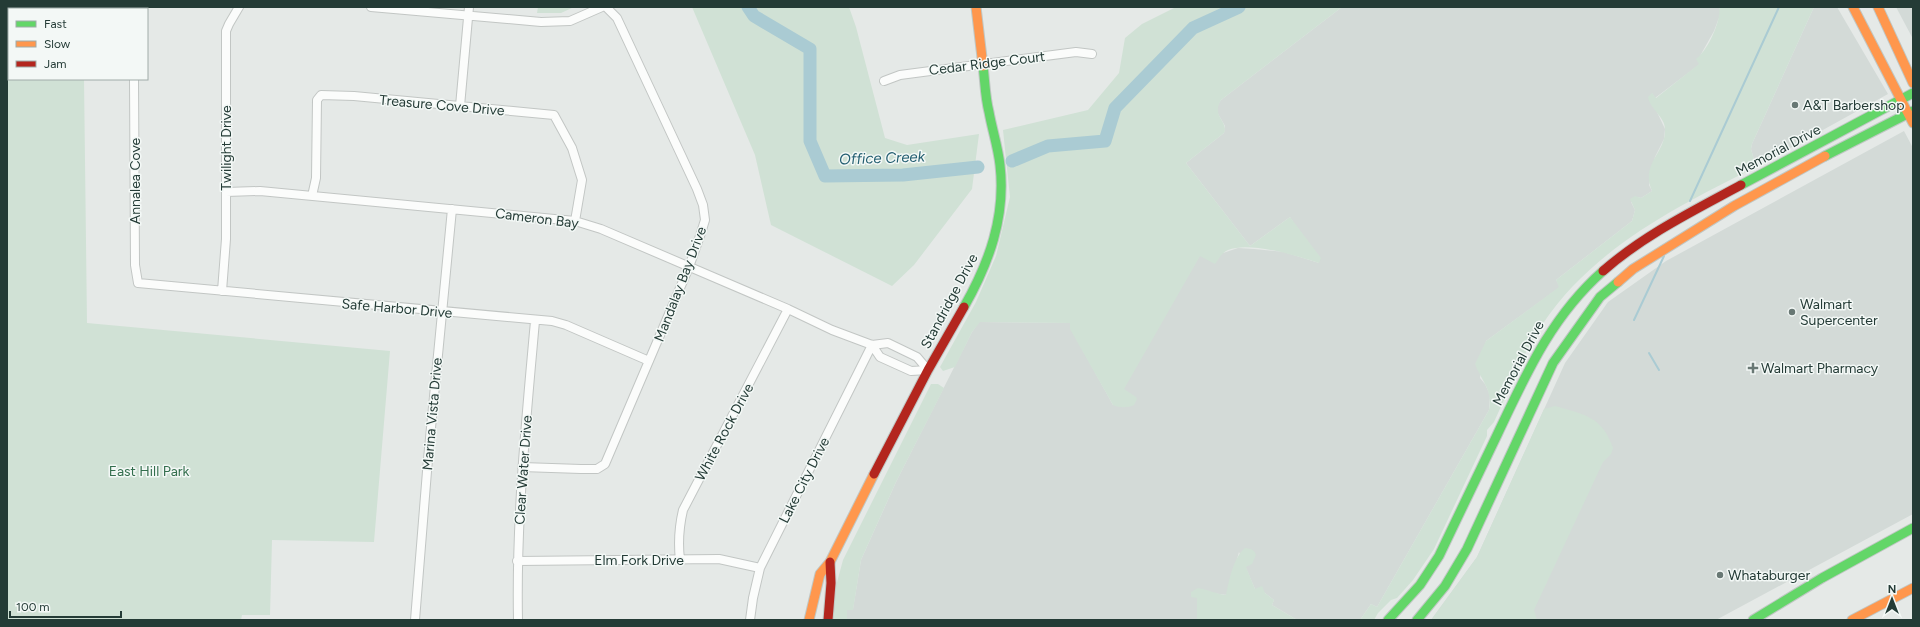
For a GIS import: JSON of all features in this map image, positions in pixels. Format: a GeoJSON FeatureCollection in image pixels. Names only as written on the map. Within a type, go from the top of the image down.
{"type":"FeatureCollection","features":[{"type":"Feature","properties":{"kind":"main road","name":"Standridge Drive"},"geometry":{"type":"LineString","coordinates":[[809,620],[820,574],[830,562],[851,518],[928,370],[975,287],[992,246],[1000,219],[1000,165],[988,109],[976,7]]}},
{"type":"Feature","properties":{"kind":"main road"},"geometry":{"type":"LineString","coordinates":[[1853,7],[1900,100],[1910,112],[1913,123]]}},
{"type":"Feature","properties":{"kind":"main road"},"geometry":{"type":"LineString","coordinates":[[1878,7],[1913,83]]}},
{"type":"Feature","properties":{"kind":"main road","name":"Memorial Drive"},"geometry":{"type":"LineString","coordinates":[[1418,620],[1452,576],[1467,549],[1533,383],[1535,356],[1558,320],[1585,287],[1622,255],[1660,229],[1913,93]]}},
{"type":"Feature","properties":{"kind":"main road","name":"Memorial Drive"},"geometry":{"type":"LineString","coordinates":[[1388,620],[1420,585],[1439,556],[1533,383],[1553,363],[1576,329],[1600,298],[1633,269],[1734,206],[1855,140],[1910,112]]}},
{"type":"Feature","properties":{"kind":"main road"},"geometry":{"type":"LineString","coordinates":[[1767,171],[1774,185]]}},
{"type":"Feature","properties":{"kind":"main road"},"geometry":{"type":"LineString","coordinates":[[1753,620],[1822,578],[1913,528]]}},
{"type":"Feature","properties":{"kind":"main road","name":"Standridge Drive"},"geometry":{"type":"LineString","coordinates":[[828,620],[829,587],[832,573],[830,562]]}},
{"type":"Feature","properties":{"kind":"main road"},"geometry":{"type":"LineString","coordinates":[[1852,620],[1913,588]]}},
{"type":"Feature","properties":{"kind":"street","name":"Twilight Drive"},"geometry":{"type":"LineString","coordinates":[[222,291],[226,240],[226,31],[240,7]]}},
{"type":"Feature","properties":{"kind":"street"},"geometry":{"type":"LineString","coordinates":[[371,7],[557,22],[570,21],[606,7]]}},
{"type":"Feature","properties":{"kind":"street"},"geometry":{"type":"LineString","coordinates":[[460,106],[469,7]]}},
{"type":"Feature","properties":{"kind":"street","name":"Mandalay Bay Drive"},"geometry":{"type":"LineString","coordinates":[[522,467],[581,470],[597,469],[605,464],[689,267],[705,220],[704,205],[617,18],[606,7]]}},
{"type":"Feature","properties":{"kind":"street","name":"Cedar Ridge Court"},"geometry":{"type":"LineString","coordinates":[[884,81],[900,74],[1076,52],[1092,54]]}},
{"type":"Feature","properties":{"kind":"street","name":"Annalea Cove"},"geometry":{"type":"LineString","coordinates":[[134,80],[134,265],[138,283]]}},
{"type":"Feature","properties":{"kind":"street","name":"Treasure Cove Drive"},"geometry":{"type":"LineString","coordinates":[[312,196],[316,178],[317,100],[322,95],[460,106],[554,115],[572,148],[582,180],[575,220]]}},
{"type":"Feature","properties":{"kind":"street","name":"Cameron Bay"},"geometry":{"type":"LineString","coordinates":[[226,192],[260,191],[575,220],[601,229],[788,309],[832,330],[872,345],[888,343],[918,357],[928,370]]}},
{"type":"Feature","properties":{"kind":"street","name":"Marina Vista Drive"},"geometry":{"type":"LineString","coordinates":[[415,620],[452,209]]}},
{"type":"Feature","properties":{"kind":"street","name":"Safe Harbor Drive"},"geometry":{"type":"LineString","coordinates":[[138,283],[552,322],[566,325],[649,360]]}},
{"type":"Feature","properties":{"kind":"street","name":"White Rock Drive"},"geometry":{"type":"LineString","coordinates":[[680,560],[678,546],[679,525],[683,510],[788,309]]}},
{"type":"Feature","properties":{"kind":"street","name":"Clear Water Drive"},"geometry":{"type":"LineString","coordinates":[[518,620],[517,561],[522,467],[535,321]]}},
{"type":"Feature","properties":{"kind":"street","name":"Cameron Bay"},"geometry":{"type":"LineString","coordinates":[[872,345],[880,357],[910,371],[928,370]]}},
{"type":"Feature","properties":{"kind":"street","name":"Lake City Drive"},"geometry":{"type":"LineString","coordinates":[[750,620],[753,598],[760,568],[872,345]]}},
{"type":"Feature","properties":{"kind":"street","name":"Elm Fork Drive"},"geometry":{"type":"LineString","coordinates":[[517,561],[719,559],[760,568]]}},
{"type":"Feature","properties":{"kind":"shaded area"},"geometry":{"type":"Polygon","coordinates":[[[1342,7],[1719,7],[1720,10],[1720,15],[1714,31],[1700,56],[1700,64],[1655,98],[1652,93],[1657,112],[1665,129],[1664,139],[1655,157],[1649,185],[1652,191],[1641,198],[1637,197],[1631,202],[1635,210],[1632,221],[1556,280],[1560,287],[1486,341],[1480,378],[1485,384],[1490,395],[1489,410],[1377,607],[1371,604],[1360,620],[1297,620],[1272,605],[1274,600],[1265,593],[1255,589],[1239,552],[1227,595],[1212,593],[1197,598],[1197,620],[847,620],[847,610],[853,609],[861,560],[896,482],[972,332],[979,322],[1070,323],[1071,329],[1113,405],[1200,255],[1223,253],[1238,248],[1254,249],[1284,252],[1319,263],[1290,217],[1250,246],[1186,163],[1224,133],[1225,126],[1217,112],[1217,106],[1221,100],[1342,7]]]}},
{"type":"Feature","properties":{"kind":"shaded area"},"geometry":{"type":"Polygon","coordinates":[[[1814,7],[1837,7],[1888,94],[1756,167],[1751,149],[1752,144],[1814,7]]]}},
{"type":"Feature","properties":{"kind":"shaded area"},"geometry":{"type":"Polygon","coordinates":[[[1896,7],[1913,7],[1913,39],[1896,7]]]}},
{"type":"Feature","properties":{"kind":"shaded area"},"geometry":{"type":"Polygon","coordinates":[[[1904,131],[1913,148],[1913,514],[1716,620],[1431,620],[1477,557],[1565,363],[1608,302],[1666,261],[1904,131]]]}},
{"type":"Feature","properties":{"kind":"green space","name":"East Hill Park"},"geometry":{"type":"Polygon","coordinates":[[[7,7],[83,7],[8,8],[8,80],[84,80],[87,323],[390,351],[374,542],[272,540],[270,615],[242,615],[241,620],[7,620],[7,7]]]}},
{"type":"Feature","properties":{"kind":"green space"},"geometry":{"type":"Polygon","coordinates":[[[538,7],[574,7],[561,13],[537,13],[538,7]]]}},
{"type":"Feature","properties":{"kind":"green space"},"geometry":{"type":"Polygon","coordinates":[[[692,7],[849,7],[856,27],[885,138],[907,145],[979,134],[972,189],[914,265],[892,286],[771,225],[755,155],[692,7]]]}},
{"type":"Feature","properties":{"kind":"green space"},"geometry":{"type":"Polygon","coordinates":[[[1176,7],[1342,7],[1221,100],[1218,106],[1218,111],[1224,125],[1224,133],[1186,163],[1250,246],[1290,217],[1321,258],[1319,263],[1274,250],[1248,247],[1226,251],[1215,264],[1200,256],[1124,389],[1137,399],[1134,405],[1131,406],[1121,407],[1113,405],[1070,329],[1070,323],[980,322],[972,332],[955,367],[943,371],[940,367],[976,302],[996,256],[1010,197],[1003,130],[1088,110],[1119,73],[1125,38],[1142,24],[1176,7]]]}},
{"type":"Feature","properties":{"kind":"green space"},"geometry":{"type":"Polygon","coordinates":[[[1719,7],[1814,7],[1752,144],[1751,149],[1756,167],[1696,198],[1638,232],[1586,273],[1563,298],[1542,325],[1528,348],[1494,422],[1487,430],[1487,436],[1434,549],[1413,580],[1397,598],[1391,600],[1378,613],[1374,620],[1360,620],[1371,604],[1377,607],[1489,410],[1490,403],[1488,391],[1475,364],[1486,341],[1559,287],[1556,280],[1632,221],[1635,210],[1630,199],[1635,196],[1641,198],[1652,191],[1649,182],[1649,173],[1662,145],[1665,129],[1663,121],[1649,101],[1648,97],[1652,93],[1656,98],[1699,64],[1696,59],[1705,50],[1713,35],[1718,20],[1719,7]]]}},
{"type":"Feature","properties":{"kind":"green space"},"geometry":{"type":"Polygon","coordinates":[[[931,384],[938,384],[944,388],[896,482],[861,560],[853,610],[847,610],[847,620],[833,620],[836,586],[843,560],[931,384]]]}},
{"type":"Feature","properties":{"kind":"green space"},"geometry":{"type":"Polygon","coordinates":[[[1555,406],[1584,415],[1598,423],[1609,437],[1613,448],[1611,454],[1603,462],[1534,610],[1537,620],[1431,620],[1477,557],[1544,409],[1555,406]]]}},
{"type":"Feature","properties":{"kind":"green space"},"geometry":{"type":"Polygon","coordinates":[[[1245,548],[1252,550],[1256,555],[1252,564],[1246,567],[1255,589],[1262,586],[1265,593],[1274,600],[1272,605],[1297,620],[1197,620],[1197,598],[1191,597],[1191,592],[1198,588],[1226,595],[1230,577],[1237,558],[1245,548]]]}},
{"type":"Feature","properties":{"kind":"waterway","name":"Office Creek"},"geometry":{"type":"LineString","coordinates":[[748,7],[754,16],[810,49],[810,141],[825,176],[903,175],[978,167]]}},
{"type":"Feature","properties":{"kind":"waterway","name":"Office Creek"},"geometry":{"type":"LineString","coordinates":[[1012,161],[1048,146],[1105,141],[1115,108],[1193,28],[1239,7]]}},
{"type":"Feature","properties":{"kind":"waterway"},"geometry":{"type":"LineString","coordinates":[[1690,201],[1779,7]]}},
{"type":"Feature","properties":{"kind":"waterway"},"geometry":{"type":"LineString","coordinates":[[1634,320],[1664,256]]}},
{"type":"Feature","properties":{"kind":"waterway"},"geometry":{"type":"LineString","coordinates":[[1649,353],[1659,370]]}},
{"type":"Feature","properties":{"kind":"traffic: fast"},"geometry":{"type":"LineString","coordinates":[[964,307],[981,274],[994,239],[1000,203],[1000,165],[987,101],[983,66]]}},
{"type":"Feature","properties":{"kind":"traffic: fast"},"geometry":{"type":"LineString","coordinates":[[1741,185],[1913,93]]}},
{"type":"Feature","properties":{"kind":"traffic: fast"},"geometry":{"type":"LineString","coordinates":[[1825,156],[1913,111]]}},
{"type":"Feature","properties":{"kind":"traffic: fast"},"geometry":{"type":"LineString","coordinates":[[1388,620],[1420,585],[1439,556],[1519,388],[1542,346],[1569,307],[1585,288],[1603,271]]}},
{"type":"Feature","properties":{"kind":"traffic: fast"},"geometry":{"type":"LineString","coordinates":[[1417,620],[1445,586],[1467,549],[1553,363],[1600,297],[1618,282]]}},
{"type":"Feature","properties":{"kind":"traffic: fast"},"geometry":{"type":"LineString","coordinates":[[1753,620],[1822,578],[1913,528]]}},
{"type":"Feature","properties":{"kind":"traffic: slow"},"geometry":{"type":"LineString","coordinates":[[976,7],[983,66]]}},
{"type":"Feature","properties":{"kind":"traffic: slow"},"geometry":{"type":"LineString","coordinates":[[1853,7],[1913,123]]}},
{"type":"Feature","properties":{"kind":"traffic: slow"},"geometry":{"type":"LineString","coordinates":[[1878,7],[1913,83]]}},
{"type":"Feature","properties":{"kind":"traffic: slow"},"geometry":{"type":"LineString","coordinates":[[1618,282],[1633,269],[1734,206],[1825,156]]}},
{"type":"Feature","properties":{"kind":"traffic: slow"},"geometry":{"type":"LineString","coordinates":[[809,620],[820,574],[830,562],[874,474]]}},
{"type":"Feature","properties":{"kind":"traffic: slow"},"geometry":{"type":"LineString","coordinates":[[1852,620],[1913,588]]}},
{"type":"Feature","properties":{"kind":"traffic: jam"},"geometry":{"type":"LineString","coordinates":[[1603,271],[1635,246],[1652,235],[1741,185]]}},
{"type":"Feature","properties":{"kind":"traffic: jam"},"geometry":{"type":"LineString","coordinates":[[874,474],[928,370],[964,307]]}},
{"type":"Feature","properties":{"kind":"traffic: jam"},"geometry":{"type":"LineString","coordinates":[[828,620],[831,583],[830,562]]}},
{"type":"Feature","properties":{"kind":"place","name":"A&T Barbershop"},"geometry":{"type":"Point","coordinates":[1795,105]}},
{"type":"Feature","properties":{"kind":"place","name":"Walmart Supercenter"},"geometry":{"type":"Point","coordinates":[1792,312]}},
{"type":"Feature","properties":{"kind":"place","name":"Walmart Pharmacy"},"geometry":{"type":"Point","coordinates":[1753,368]}},
{"type":"Feature","properties":{"kind":"place","name":"Whataburger"},"geometry":{"type":"Point","coordinates":[1720,575]}}]}
